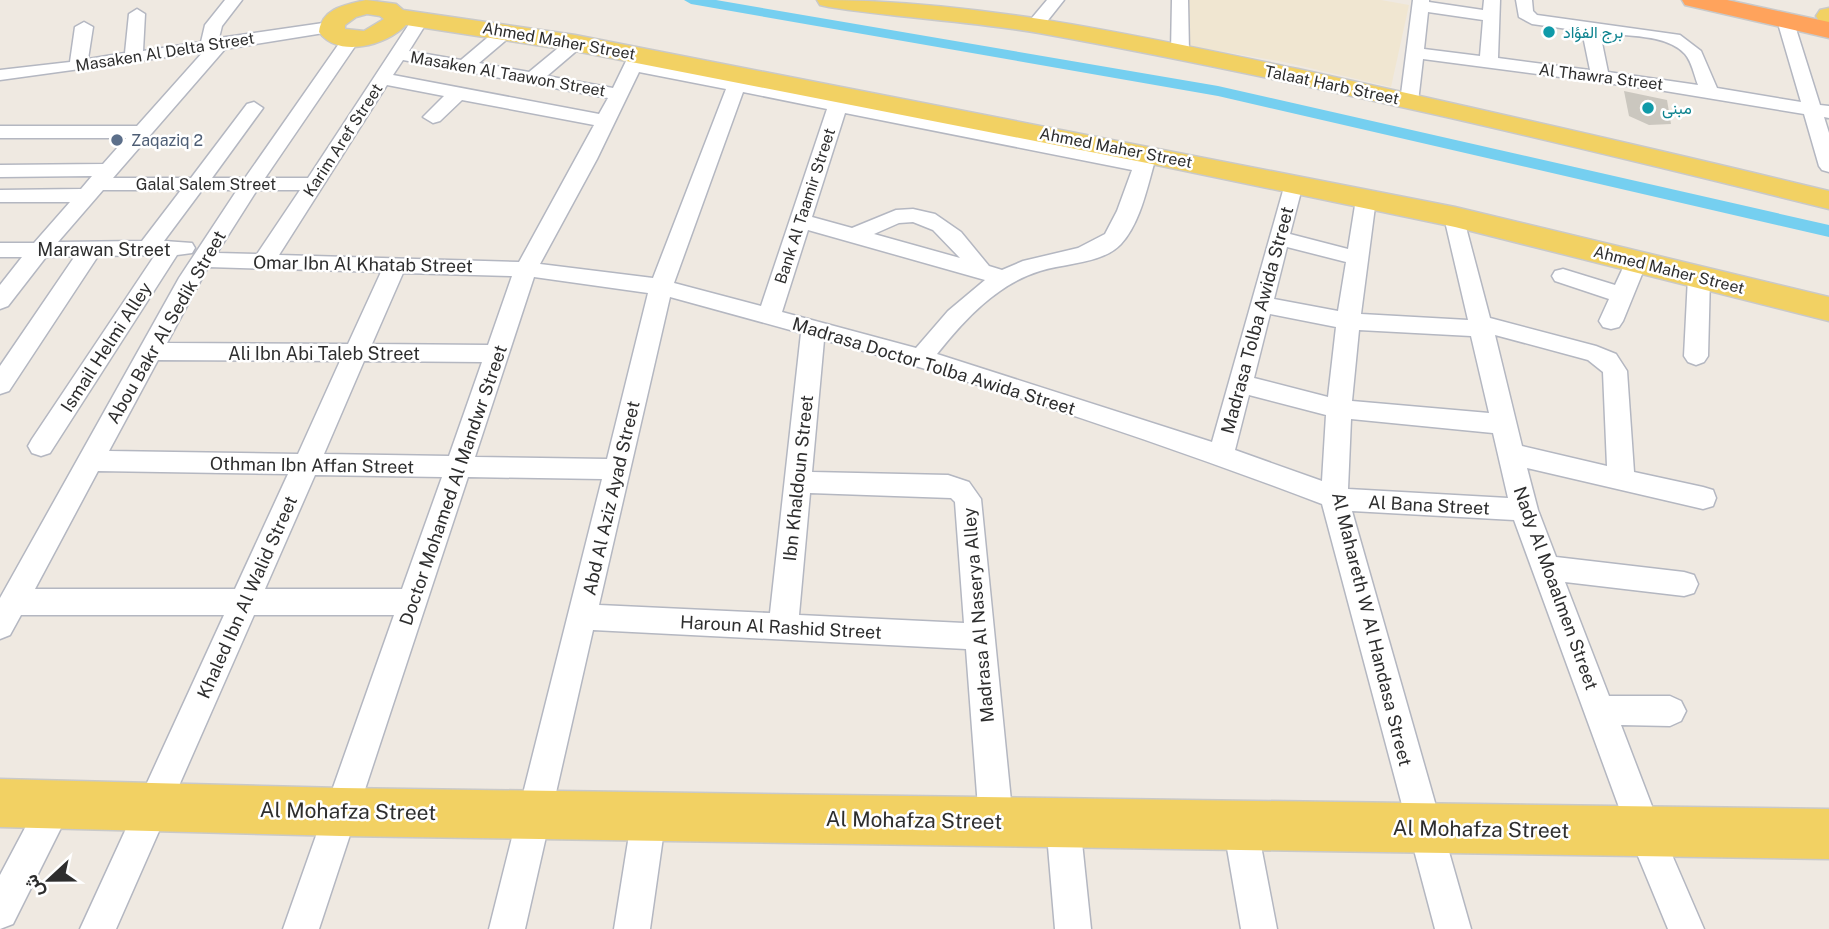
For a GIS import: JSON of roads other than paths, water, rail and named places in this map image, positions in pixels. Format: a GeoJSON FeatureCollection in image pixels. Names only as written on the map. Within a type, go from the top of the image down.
{"type":"FeatureCollection","features":[{"type":"Feature","properties":{"kind":"highway"},"geometry":{"type":"LineString","coordinates":[[1694,0],[1786,20],[1829,19]]}},
{"type":"Feature","properties":{"kind":"highway"},"geometry":{"type":"LineString","coordinates":[[1761,0],[1829,19]]}},
{"type":"Feature","properties":{"kind":"main road","name":"Ahmed Maher Street"},"geometry":{"type":"LineString","coordinates":[[328,0],[575,43],[636,60],[1145,160],[1293,184],[1455,217],[1829,309]]}},
{"type":"Feature","properties":{"kind":"main road","name":"Talaat Harb Street"},"geometry":{"type":"LineString","coordinates":[[834,0],[1035,25],[1180,52],[1569,136],[1829,200]]}},
{"type":"Feature","properties":{"kind":"main road"},"geometry":{"type":"LineString","coordinates":[[383,10],[391,27],[384,32],[341,33],[339,17],[383,10]]}},
{"type":"Feature","properties":{"kind":"main road","name":"Al Mohafza Street"},"geometry":{"type":"LineString","coordinates":[[0,803],[341,812],[1829,834]]}},
{"type":"Feature","properties":{"kind":"street"},"geometry":{"type":"LineString","coordinates":[[0,301],[40,249],[143,132],[215,44],[214,25],[233,0]]}},
{"type":"Feature","properties":{"kind":"street"},"geometry":{"type":"LineString","coordinates":[[1035,25],[1056,0]]}},
{"type":"Feature","properties":{"kind":"street"},"geometry":{"type":"LineString","coordinates":[[1180,0],[1180,52]]}},
{"type":"Feature","properties":{"kind":"street"},"geometry":{"type":"LineString","coordinates":[[1524,0],[1525,13],[1532,19],[1672,38],[1694,50],[1709,91]]}},
{"type":"Feature","properties":{"kind":"street"},"geometry":{"type":"LineString","coordinates":[[1409,102],[1421,3],[1491,8],[1489,62]]}},
{"type":"Feature","properties":{"kind":"street","name":"Karim Aref Street"},"geometry":{"type":"LineString","coordinates":[[264,261],[399,54],[383,10]]}},
{"type":"Feature","properties":{"kind":"street"},"geometry":{"type":"LineString","coordinates":[[134,57],[137,14]]}},
{"type":"Feature","properties":{"kind":"street"},"geometry":{"type":"LineString","coordinates":[[1786,20],[1821,110],[1829,166]]}},
{"type":"Feature","properties":{"kind":"street"},"geometry":{"type":"LineString","coordinates":[[78,66],[84,27]]}},
{"type":"Feature","properties":{"kind":"street"},"geometry":{"type":"LineString","coordinates":[[1590,27],[1600,76]]}},
{"type":"Feature","properties":{"kind":"street"},"geometry":{"type":"LineString","coordinates":[[433,117],[468,66],[506,31]]}},
{"type":"Feature","properties":{"kind":"street"},"geometry":{"type":"LineString","coordinates":[[1632,32],[1638,55]]}},
{"type":"Feature","properties":{"kind":"street","name":"Masaken Al Delta Street"},"geometry":{"type":"LineString","coordinates":[[0,75],[78,66],[215,44],[341,33]]}},
{"type":"Feature","properties":{"kind":"street","name":"Abou Bakr Al Sedik Street"},"geometry":{"type":"LineString","coordinates":[[6,614],[205,254],[251,184],[341,33]]}},
{"type":"Feature","properties":{"kind":"street"},"geometry":{"type":"LineString","coordinates":[[518,105],[539,79],[575,43]]}},
{"type":"Feature","properties":{"kind":"street","name":"Al Thawra Street"},"geometry":{"type":"LineString","coordinates":[[1415,53],[1489,62],[1553,61],[1600,76],[1821,110]]}},
{"type":"Feature","properties":{"kind":"street","name":"Masaken Al Taawon Street"},"geometry":{"type":"LineString","coordinates":[[399,54],[618,93]]}},
{"type":"Feature","properties":{"kind":"street","name":"Doctor Mohamed Al Mandwr Street"},"geometry":{"type":"LineString","coordinates":[[301,929],[526,269],[587,159],[636,60]]}},
{"type":"Feature","properties":{"kind":"street"},"geometry":{"type":"LineString","coordinates":[[383,79],[604,121]]}},
{"type":"Feature","properties":{"kind":"street","name":"Abd Al Aziz Ayad Street"},"geometry":{"type":"LineString","coordinates":[[507,929],[661,287],[738,80]]}},
{"type":"Feature","properties":{"kind":"street","name":"Bank Al Taamir Street"},"geometry":{"type":"LineString","coordinates":[[769,317],[840,100]]}},
{"type":"Feature","properties":{"kind":"street","name":"Ismail Helmi Alley"},"geometry":{"type":"LineString","coordinates":[[41,446],[197,184],[254,108]]}},
{"type":"Feature","properties":{"kind":"street"},"geometry":{"type":"LineString","coordinates":[[24,171],[64,131]]}},
{"type":"Feature","properties":{"kind":"street"},"geometry":{"type":"LineString","coordinates":[[0,132],[143,132]]}},
{"type":"Feature","properties":{"kind":"street"},"geometry":{"type":"LineString","coordinates":[[0,157],[24,132]]}},
{"type":"Feature","properties":{"kind":"street"},"geometry":{"type":"LineString","coordinates":[[922,358],[964,307],[1005,278],[1031,266],[1098,248],[1113,239],[1145,160]]}},
{"type":"Feature","properties":{"kind":"street"},"geometry":{"type":"LineString","coordinates":[[0,172],[24,171],[98,183]]}},
{"type":"Feature","properties":{"kind":"street"},"geometry":{"type":"LineString","coordinates":[[0,196],[98,183]]}},
{"type":"Feature","properties":{"kind":"street","name":"Galal Salem Street"},"geometry":{"type":"LineString","coordinates":[[98,183],[314,184]]}},
{"type":"Feature","properties":{"kind":"street","name":"Madrasa Tolba Awida Street"},"geometry":{"type":"LineString","coordinates":[[1221,455],[1293,184]]}},
{"type":"Feature","properties":{"kind":"street","name":"Al Mahareth W Al Handasa Street"},"geometry":{"type":"LineString","coordinates":[[1366,199],[1348,321],[1339,410],[1335,497],[1453,929]]}},
{"type":"Feature","properties":{"kind":"street"},"geometry":{"type":"LineString","coordinates":[[855,236],[889,218],[922,217],[948,229],[981,271]]}},
{"type":"Feature","properties":{"kind":"street","name":"Nady Al Moaalmen Street"},"geometry":{"type":"LineString","coordinates":[[1455,217],[1524,510],[1645,832],[1686,929]]}},
{"type":"Feature","properties":{"kind":"street"},"geometry":{"type":"LineString","coordinates":[[801,221],[1005,278]]}},
{"type":"Feature","properties":{"kind":"street"},"geometry":{"type":"LineString","coordinates":[[1279,238],[1357,258]]}},
{"type":"Feature","properties":{"kind":"street"},"geometry":{"type":"LineString","coordinates":[[0,385],[92,248]]}},
{"type":"Feature","properties":{"kind":"street","name":"Marawan Street"},"geometry":{"type":"LineString","coordinates":[[0,250],[159,248],[205,254]]}},
{"type":"Feature","properties":{"kind":"street","name":"Omar Ibn Al Khatab Street"},"geometry":{"type":"LineString","coordinates":[[205,254],[264,261],[526,269]]}},
{"type":"Feature","properties":{"kind":"street"},"geometry":{"type":"LineString","coordinates":[[1611,321],[1636,262]]}},
{"type":"Feature","properties":{"kind":"street","name":"Khaled Ibn Al Walid Street"},"geometry":{"type":"LineString","coordinates":[[98,929],[396,264]]}},
{"type":"Feature","properties":{"kind":"street","name":"Madrasa Doctor Tolba Awida Street"},"geometry":{"type":"LineString","coordinates":[[526,269],[661,287],[922,358],[1221,455],[1335,497]]}},
{"type":"Feature","properties":{"kind":"street"},"geometry":{"type":"LineString","coordinates":[[1563,276],[1622,295]]}},
{"type":"Feature","properties":{"kind":"street"},"geometry":{"type":"LineString","coordinates":[[1696,356],[1699,277]]}},
{"type":"Feature","properties":{"kind":"street"},"geometry":{"type":"LineString","coordinates":[[1261,304],[1348,321],[1481,326],[1596,354],[1611,363],[1615,371],[1621,480]]}},
{"type":"Feature","properties":{"kind":"street","name":"Ibn Khaldoun Street"},"geometry":{"type":"LineString","coordinates":[[783,627],[813,328]]}},
{"type":"Feature","properties":{"kind":"street","name":"Ali Ibn Abi Taleb Street"},"geometry":{"type":"LineString","coordinates":[[150,351],[497,354]]}},
{"type":"Feature","properties":{"kind":"street"},"geometry":{"type":"LineString","coordinates":[[1240,384],[1339,410],[1504,424]]}},
{"type":"Feature","properties":{"kind":"street"},"geometry":{"type":"LineString","coordinates":[[1511,454],[1703,498]]}},
{"type":"Feature","properties":{"kind":"street","name":"Othman Ibn Affan Street"},"geometry":{"type":"LineString","coordinates":[[90,461],[617,469]]}},
{"type":"Feature","properties":{"kind":"street","name":"Madrasa Al Naserya Alley"},"geometry":{"type":"LineString","coordinates":[[798,482],[948,486],[960,491],[969,505],[996,821]]}},
{"type":"Feature","properties":{"kind":"street","name":"Al Bana Street"},"geometry":{"type":"LineString","coordinates":[[1335,497],[1359,502],[1524,510]]}},
{"type":"Feature","properties":{"kind":"street"},"geometry":{"type":"LineString","coordinates":[[1546,568],[1684,584]]}},
{"type":"Feature","properties":{"kind":"street"},"geometry":{"type":"LineString","coordinates":[[6,614],[244,602],[414,602]]}},
{"type":"Feature","properties":{"kind":"street","name":"Haroun Al Rashid Street"},"geometry":{"type":"LineString","coordinates":[[582,617],[980,636]]}},
{"type":"Feature","properties":{"kind":"street"},"geometry":{"type":"LineString","coordinates":[[1599,710],[1670,711]]}},
{"type":"Feature","properties":{"kind":"street"},"geometry":{"type":"LineString","coordinates":[[0,911],[56,804]]}},
{"type":"Feature","properties":{"kind":"street"},"geometry":{"type":"LineString","coordinates":[[632,929],[649,816]]}},
{"type":"Feature","properties":{"kind":"street"},"geometry":{"type":"LineString","coordinates":[[1063,822],[1073,929]]}},
{"type":"Feature","properties":{"kind":"street"},"geometry":{"type":"LineString","coordinates":[[1240,825],[1259,929]]}},
{"type":"Feature","properties":{"kind":"waterway"},"geometry":{"type":"LineString","coordinates":[[691,0],[1218,91],[1829,231]]}},
{"type":"Feature","properties":{"kind":"place","name":"برج الفؤاد"},"geometry":{"type":"Point","coordinates":[1549,32]}},
{"type":"Feature","properties":{"kind":"place","name":"مبنى"},"geometry":{"type":"Point","coordinates":[1648,108]}},
{"type":"Feature","properties":{"kind":"place","name":"Zaqaziq 2"},"geometry":{"type":"Point","coordinates":[117,140]}}]}
